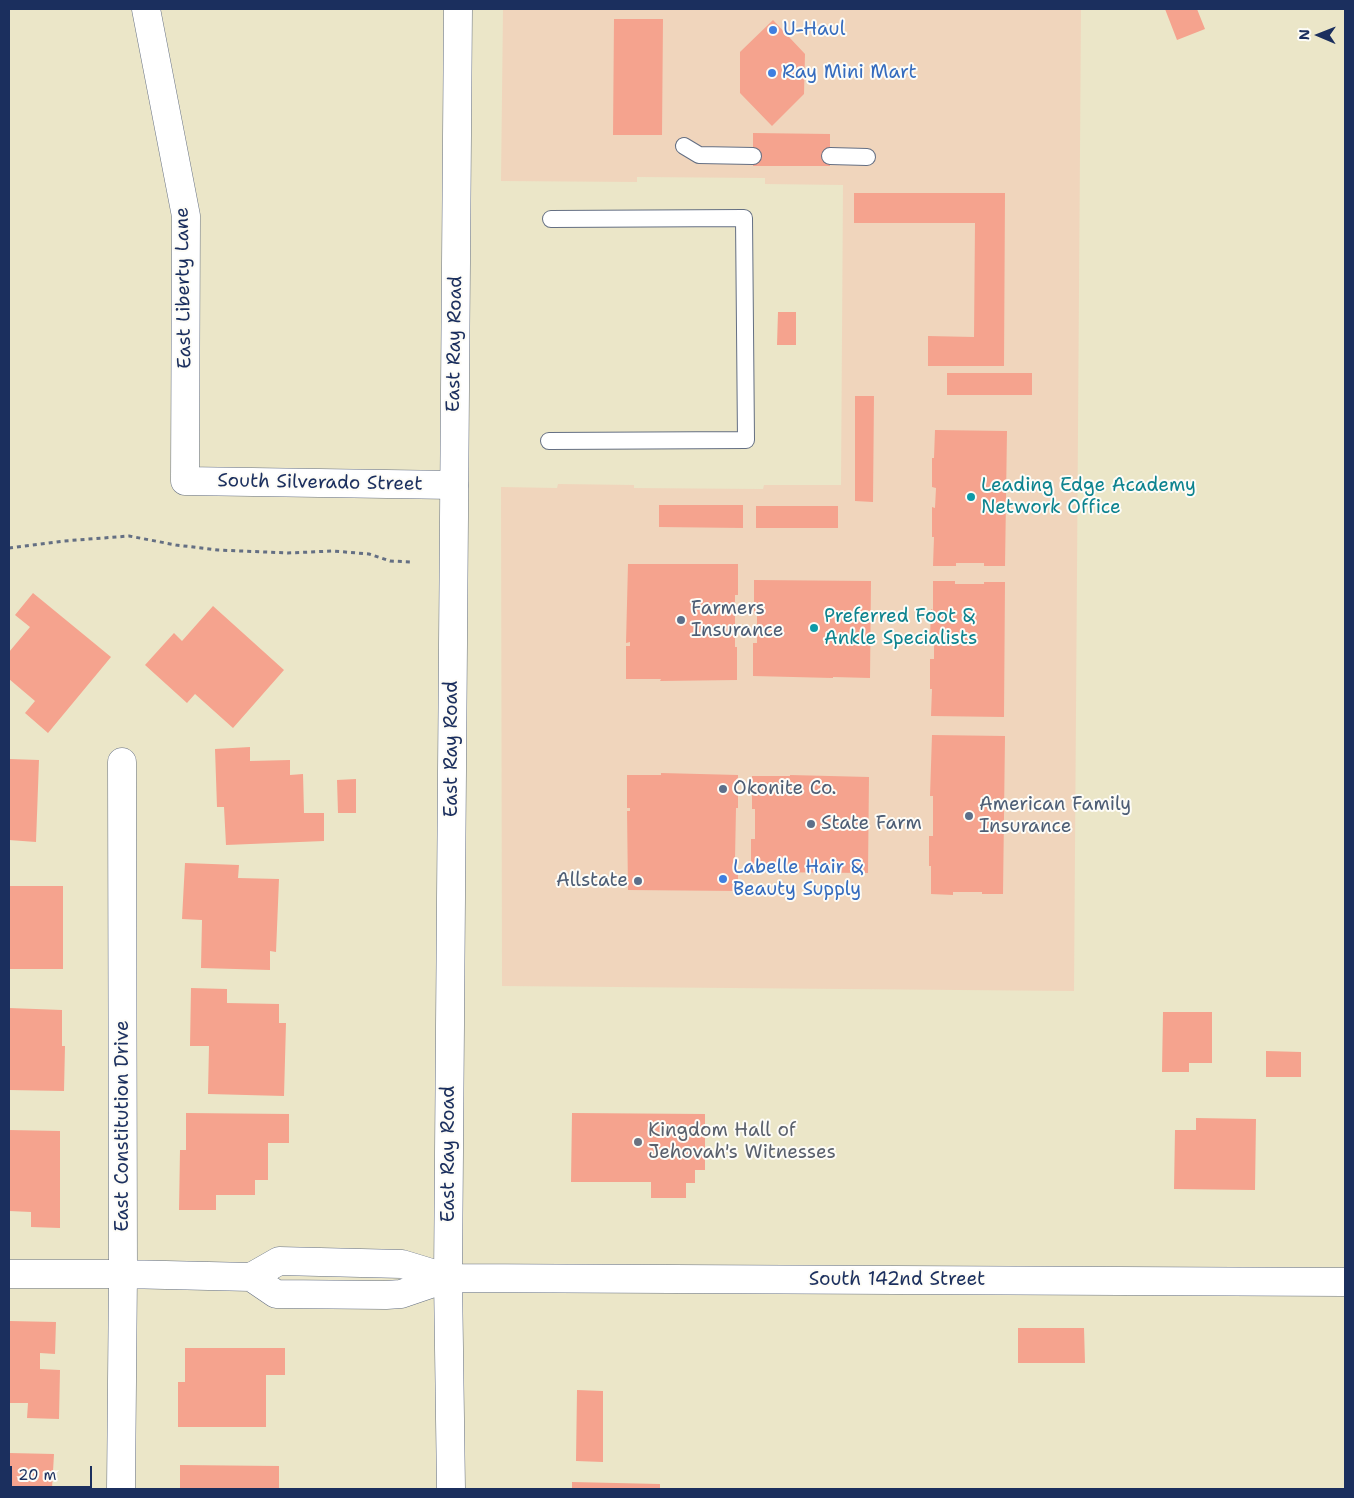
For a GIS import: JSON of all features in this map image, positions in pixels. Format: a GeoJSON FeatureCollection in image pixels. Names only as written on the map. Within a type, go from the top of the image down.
{"type":"FeatureCollection","features":[{"type":"Feature","properties":{"kind":"street","name":"East Liberty Lane"},"geometry":{"type":"LineString","coordinates":[[146,9],[186,216],[185,481]]}},
{"type":"Feature","properties":{"kind":"street","name":"East Ray Road"},"geometry":{"type":"LineString","coordinates":[[451,1489],[448,1278],[458,9]]}},
{"type":"Feature","properties":{"kind":"street","name":"South Silverado Street"},"geometry":{"type":"LineString","coordinates":[[185,481],[454,484]]}},
{"type":"Feature","properties":{"kind":"street","name":"East Constitution Drive"},"geometry":{"type":"LineString","coordinates":[[121,1489],[123,1274],[122,762]]}},
{"type":"Feature","properties":{"kind":"street"},"geometry":{"type":"LineString","coordinates":[[9,1274],[123,1274]]}},
{"type":"Feature","properties":{"kind":"street","name":"South 142nd Street"},"geometry":{"type":"LineString","coordinates":[[123,1274],[252,1277],[276,1294],[386,1295],[401,1294],[448,1278],[1345,1282]]}},
{"type":"Feature","properties":{"kind":"lane"},"geometry":{"type":"LineString","coordinates":[[684,146],[699,155],[753,156]]}},
{"type":"Feature","properties":{"kind":"lane"},"geometry":{"type":"LineString","coordinates":[[830,156],[867,158]]}},
{"type":"Feature","properties":{"kind":"lane"},"geometry":{"type":"LineString","coordinates":[[550,441],[746,440],[744,218],[551,220]]}},
{"type":"Feature","properties":{"kind":"path"},"geometry":{"type":"LineString","coordinates":[[9,548],[129,536],[176,545],[218,550],[288,553],[333,551],[369,554],[390,561],[412,562]]}},
{"type":"Feature","properties":{"kind":"shaded area"},"geometry":{"type":"Polygon","coordinates":[[[503,9],[1081,9],[1074,991],[502,986],[501,487],[557,488],[558,484],[634,485],[634,488],[763,489],[764,485],[841,485],[843,185],[765,184],[765,178],[637,177],[637,182],[501,181],[503,9]]]}},
{"type":"Feature","properties":{"kind":"building"},"geometry":{"type":"Polygon","coordinates":[[[1165,9],[1197,9],[1205,29],[1177,40],[1165,9]]]}},
{"type":"Feature","properties":{"kind":"building"},"geometry":{"type":"Polygon","coordinates":[[[614,19],[663,19],[662,135],[613,135],[614,19]]]}},
{"type":"Feature","properties":{"kind":"building","name":"Ray Mini Mart"},"geometry":{"type":"Polygon","coordinates":[[[773,20],[805,54],[804,94],[772,126],[740,93],[740,52],[773,20]]]}},
{"type":"Feature","properties":{"kind":"building"},"geometry":{"type":"Polygon","coordinates":[[[753,133],[830,134],[830,166],[753,166],[753,133]]]}},
{"type":"Feature","properties":{"kind":"building"},"geometry":{"type":"Polygon","coordinates":[[[854,193],[1005,193],[1004,366],[928,366],[928,336],[974,337],[975,223],[854,223],[854,193]]]}},
{"type":"Feature","properties":{"kind":"building"},"geometry":{"type":"Polygon","coordinates":[[[778,312],[796,312],[796,345],[777,345],[778,312]]]}},
{"type":"Feature","properties":{"kind":"building"},"geometry":{"type":"Polygon","coordinates":[[[947,373],[1032,373],[1032,395],[947,395],[947,373]]]}},
{"type":"Feature","properties":{"kind":"building"},"geometry":{"type":"Polygon","coordinates":[[[855,396],[874,396],[873,502],[855,501],[855,396]]]}},
{"type":"Feature","properties":{"kind":"building","name":"Leading Edge Academy Network Office"},"geometry":{"type":"Polygon","coordinates":[[[935,430],[1007,431],[1005,566],[984,566],[984,563],[956,563],[956,566],[933,566],[932,507],[935,508],[936,488],[932,487],[932,458],[934,458],[935,430]]]}},
{"type":"Feature","properties":{"kind":"building"},"geometry":{"type":"Polygon","coordinates":[[[659,505],[743,505],[743,528],[659,527],[659,505]]]}},
{"type":"Feature","properties":{"kind":"building"},"geometry":{"type":"Polygon","coordinates":[[[756,506],[838,506],[838,528],[756,528],[756,506]]]}},
{"type":"Feature","properties":{"kind":"building","name":"Farmers Insurance"},"geometry":{"type":"Polygon","coordinates":[[[628,564],[738,564],[738,595],[735,595],[737,680],[660,681],[661,679],[626,679],[626,646],[630,646],[630,642],[626,643],[628,564]]]}},
{"type":"Feature","properties":{"kind":"building","name":"Preferred Foot & Ankle Specialists"},"geometry":{"type":"Polygon","coordinates":[[[754,580],[871,581],[870,678],[753,676],[753,643],[757,643],[757,613],[754,613],[754,580]]]}},
{"type":"Feature","properties":{"kind":"building"},"geometry":{"type":"Polygon","coordinates":[[[933,581],[955,581],[955,584],[1005,582],[1004,717],[931,716],[930,659],[934,659],[934,639],[930,639],[933,581]]]}},
{"type":"Feature","properties":{"kind":"building"},"geometry":{"type":"Polygon","coordinates":[[[33,593],[111,657],[48,733],[25,713],[35,701],[9,679],[9,652],[30,627],[15,615],[33,593]]]}},
{"type":"Feature","properties":{"kind":"building"},"geometry":{"type":"Polygon","coordinates":[[[213,606],[284,670],[233,728],[195,694],[187,703],[145,665],[174,633],[182,641],[213,606]]]}},
{"type":"Feature","properties":{"kind":"building","name":"American Family Insurance"},"geometry":{"type":"Polygon","coordinates":[[[932,735],[1005,736],[1003,894],[953,892],[953,895],[931,894],[929,836],[933,836],[933,796],[930,796],[932,735]]]}},
{"type":"Feature","properties":{"kind":"building"},"geometry":{"type":"Polygon","coordinates":[[[250,747],[250,761],[290,760],[290,775],[303,774],[304,813],[324,813],[324,841],[226,845],[224,807],[217,807],[215,749],[250,747]]]}},
{"type":"Feature","properties":{"kind":"building"},"geometry":{"type":"Polygon","coordinates":[[[9,759],[39,760],[36,842],[9,840],[9,759]]]}},
{"type":"Feature","properties":{"kind":"building"},"geometry":{"type":"Polygon","coordinates":[[[661,773],[738,775],[735,859],[738,859],[738,891],[628,890],[627,811],[630,811],[630,808],[627,808],[627,775],[661,775],[661,773]]]}},
{"type":"Feature","properties":{"kind":"building","name":"State Farm"},"geometry":{"type":"Polygon","coordinates":[[[752,776],[869,777],[868,873],[751,872],[751,839],[755,839],[755,809],[752,809],[752,776]]]}},
{"type":"Feature","properties":{"kind":"building"},"geometry":{"type":"Polygon","coordinates":[[[356,779],[356,813],[338,813],[337,780],[356,779]]]}},
{"type":"Feature","properties":{"kind":"building"},"geometry":{"type":"Polygon","coordinates":[[[185,863],[239,865],[238,878],[279,879],[276,952],[270,951],[270,970],[201,968],[202,920],[182,919],[185,863]]]}},
{"type":"Feature","properties":{"kind":"building"},"geometry":{"type":"Polygon","coordinates":[[[9,886],[63,886],[63,969],[9,969],[9,886]]]}},
{"type":"Feature","properties":{"kind":"building"},"geometry":{"type":"Polygon","coordinates":[[[191,988],[227,989],[227,1003],[279,1004],[279,1023],[286,1023],[284,1096],[208,1094],[209,1046],[190,1046],[191,988]]]}},
{"type":"Feature","properties":{"kind":"building"},"geometry":{"type":"Polygon","coordinates":[[[9,1008],[62,1010],[62,1046],[65,1046],[64,1091],[9,1090],[9,1008]]]}},
{"type":"Feature","properties":{"kind":"building"},"geometry":{"type":"Polygon","coordinates":[[[1163,1012],[1212,1012],[1212,1063],[1189,1063],[1189,1072],[1162,1072],[1163,1012]]]}},
{"type":"Feature","properties":{"kind":"building"},"geometry":{"type":"Polygon","coordinates":[[[1266,1051],[1301,1052],[1301,1077],[1266,1077],[1266,1051]]]}},
{"type":"Feature","properties":{"kind":"building"},"geometry":{"type":"Polygon","coordinates":[[[186,1113],[289,1114],[289,1143],[268,1143],[268,1180],[255,1180],[255,1195],[216,1195],[216,1210],[179,1210],[180,1150],[186,1150],[186,1113]]]}},
{"type":"Feature","properties":{"kind":"building","name":"Kingdom Hall of Jehovah's Witnesses"},"geometry":{"type":"Polygon","coordinates":[[[572,1113],[705,1114],[705,1170],[695,1170],[695,1183],[686,1183],[686,1198],[651,1198],[651,1182],[571,1182],[572,1113]]]}},
{"type":"Feature","properties":{"kind":"building"},"geometry":{"type":"Polygon","coordinates":[[[1196,1118],[1256,1119],[1255,1190],[1174,1189],[1175,1130],[1196,1130],[1196,1118]]]}},
{"type":"Feature","properties":{"kind":"building"},"geometry":{"type":"Polygon","coordinates":[[[9,1130],[60,1131],[60,1228],[31,1227],[31,1212],[9,1211],[9,1130]]]}},
{"type":"Feature","properties":{"kind":"building"},"geometry":{"type":"Polygon","coordinates":[[[9,1321],[56,1322],[55,1354],[40,1353],[40,1369],[60,1370],[59,1419],[27,1418],[28,1403],[9,1403],[9,1321]]]}},
{"type":"Feature","properties":{"kind":"building"},"geometry":{"type":"Polygon","coordinates":[[[1018,1328],[1084,1328],[1085,1363],[1018,1363],[1018,1328]]]}},
{"type":"Feature","properties":{"kind":"building"},"geometry":{"type":"Polygon","coordinates":[[[185,1348],[285,1348],[285,1375],[266,1375],[266,1427],[178,1427],[178,1382],[185,1382],[185,1348]]]}},
{"type":"Feature","properties":{"kind":"building"},"geometry":{"type":"Polygon","coordinates":[[[577,1390],[603,1391],[603,1462],[576,1461],[577,1390]]]}},
{"type":"Feature","properties":{"kind":"building"},"geometry":{"type":"Polygon","coordinates":[[[9,1453],[54,1454],[52,1489],[9,1489],[9,1453]]]}},
{"type":"Feature","properties":{"kind":"building"},"geometry":{"type":"Polygon","coordinates":[[[180,1465],[279,1466],[279,1489],[180,1489],[180,1465]]]}},
{"type":"Feature","properties":{"kind":"building"},"geometry":{"type":"Polygon","coordinates":[[[572,1482],[660,1484],[660,1489],[572,1489],[572,1482]]]}},
{"type":"Feature","properties":{"kind":"place","name":"U-Haul"},"geometry":{"type":"Point","coordinates":[773,30]}},
{"type":"Feature","properties":{"kind":"place","name":"Ray Mini Mart"},"geometry":{"type":"Point","coordinates":[772,73]}},
{"type":"Feature","properties":{"kind":"place","name":"Leading Edge Academy Network Office"},"geometry":{"type":"Point","coordinates":[971,497]}},
{"type":"Feature","properties":{"kind":"place","name":"Farmers Insurance"},"geometry":{"type":"Point","coordinates":[681,620]}},
{"type":"Feature","properties":{"kind":"place","name":"Preferred Foot & Ankle Specialists"},"geometry":{"type":"Point","coordinates":[814,628]}},
{"type":"Feature","properties":{"kind":"place","name":"Okonite Co."},"geometry":{"type":"Point","coordinates":[723,789]}},
{"type":"Feature","properties":{"kind":"place","name":"American Family Insurance"},"geometry":{"type":"Point","coordinates":[969,816]}},
{"type":"Feature","properties":{"kind":"place","name":"State Farm"},"geometry":{"type":"Point","coordinates":[811,824]}},
{"type":"Feature","properties":{"kind":"place","name":"Labelle Hair & Beauty Supply"},"geometry":{"type":"Point","coordinates":[723,879]}},
{"type":"Feature","properties":{"kind":"place","name":"Allstate"},"geometry":{"type":"Point","coordinates":[638,881]}},
{"type":"Feature","properties":{"kind":"place","name":"Kingdom Hall of Jehovah's Witnesses"},"geometry":{"type":"Point","coordinates":[638,1142]}}]}
